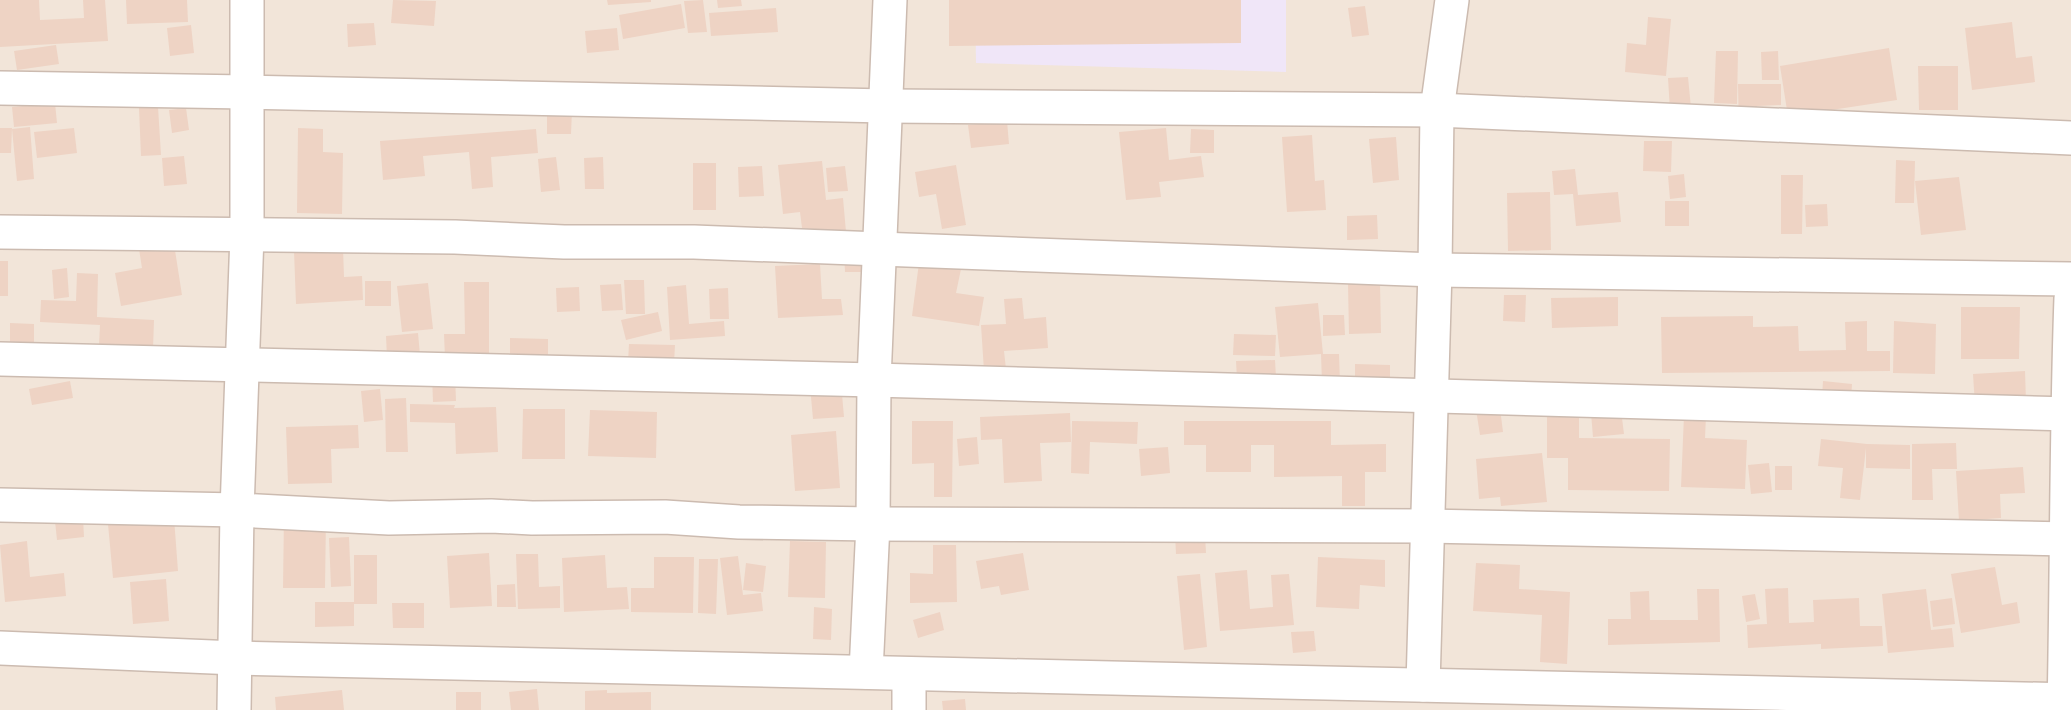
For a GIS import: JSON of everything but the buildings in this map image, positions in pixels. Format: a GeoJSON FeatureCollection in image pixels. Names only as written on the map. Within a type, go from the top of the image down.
{"type":"FeatureCollection","features":[{"type":"Feature","properties":{"kind":"street"},"geometry":{"type":"LineString","coordinates":[[234,710],[237,510],[247,235],[247,0]]}},
{"type":"Feature","properties":{"kind":"street"},"geometry":{"type":"LineString","coordinates":[[866,672],[873,524],[874,380],[890,0]]}},
{"type":"Feature","properties":{"kind":"street"},"geometry":{"type":"LineString","coordinates":[[1423,685],[1435,270],[1437,110],[1452,0]]}},
{"type":"Feature","properties":{"kind":"street"},"geometry":{"type":"LineString","coordinates":[[0,88],[886,106],[1437,110],[2071,138]]}},
{"type":"Feature","properties":{"kind":"street"},"geometry":{"type":"LineString","coordinates":[[0,232],[455,237],[564,242],[694,242],[1435,270],[2071,279]]}},
{"type":"Feature","properties":{"kind":"street"},"geometry":{"type":"LineString","coordinates":[[0,648],[236,658],[866,672],[1378,697],[1423,685],[2067,703],[2071,298]]}},
{"type":"Feature","properties":{"kind":"street"},"geometry":{"type":"LineString","coordinates":[[0,359],[874,380],[2069,414]]}},
{"type":"Feature","properties":{"kind":"street"},"geometry":{"type":"LineString","coordinates":[[0,505],[237,510],[389,518],[665,517],[739,522],[873,524],[1426,526],[2068,539]]}},
{"type":"Feature","properties":{"kind":"street"},"geometry":{"type":"LineString","coordinates":[[909,674],[909,710]]}},
{"type":"Feature","properties":{"kind":"shaded area"},"geometry":{"type":"Polygon","coordinates":[[[0,0],[2071,0],[2071,710],[0,710],[0,0]]]}},
{"type":"Feature","properties":{"kind":"shaded area"},"geometry":{"type":"Polygon","coordinates":[[[975,0],[1286,0],[1286,72],[976,63],[975,0]]]}}]}
